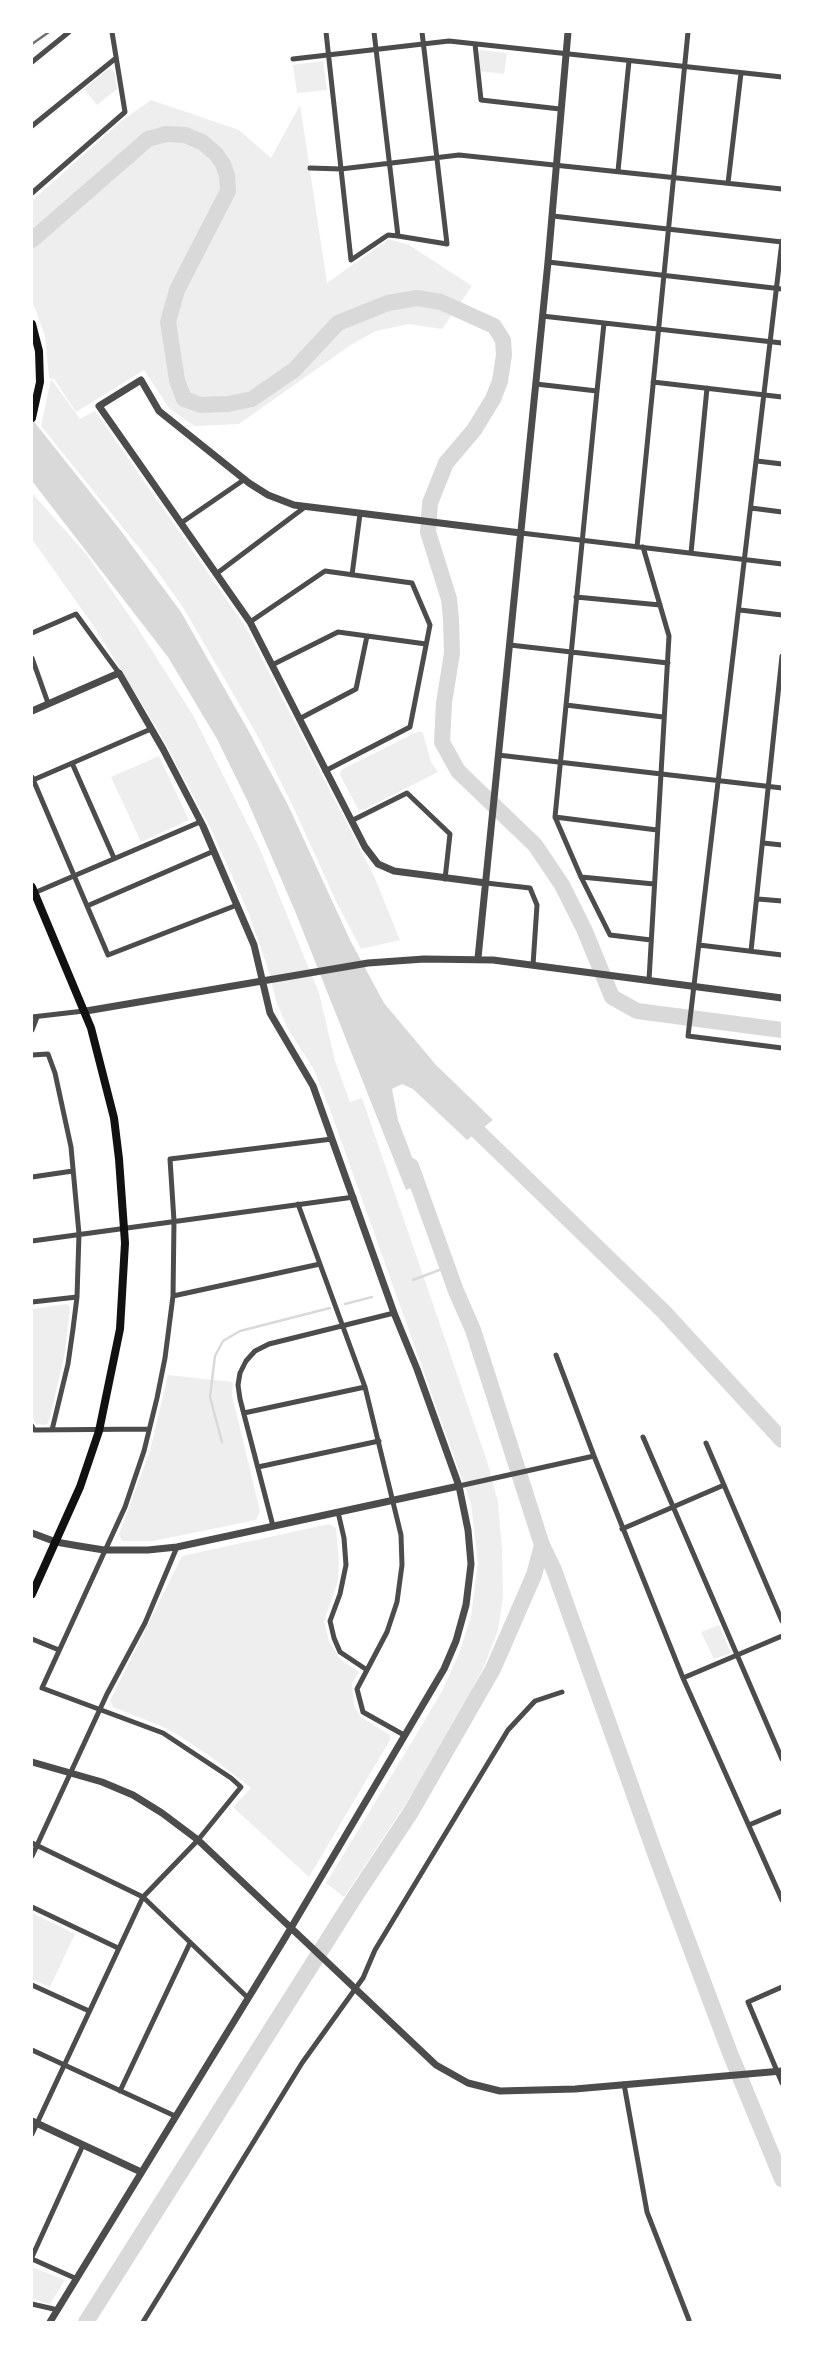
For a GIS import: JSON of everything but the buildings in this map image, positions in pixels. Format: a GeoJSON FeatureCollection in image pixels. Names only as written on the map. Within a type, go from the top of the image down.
{"type":"FeatureCollection","features":[{"type":"Feature","properties":{"kind":"main road"},"geometry":{"type":"LineString","coordinates":[[32,324],[39,351],[40,382],[32,418]]}},
{"type":"Feature","properties":{"kind":"main road"},"geometry":{"type":"LineString","coordinates":[[32,892],[86,1011],[114,1118],[125,1228],[120,1329],[99,1431],[80,1487],[32,1594]]}},
{"type":"Feature","properties":{"kind":"street"},"geometry":{"type":"LineString","coordinates":[[32,62],[69,32]]}},
{"type":"Feature","properties":{"kind":"street"},"geometry":{"type":"LineString","coordinates":[[32,193],[125,112],[112,32]]}},
{"type":"Feature","properties":{"kind":"street"},"geometry":{"type":"LineString","coordinates":[[326,32],[351,260],[388,235],[447,244],[422,32]]}},
{"type":"Feature","properties":{"kind":"street"},"geometry":{"type":"LineString","coordinates":[[374,32],[398,236]]}},
{"type":"Feature","properties":{"kind":"street"},"geometry":{"type":"LineString","coordinates":[[478,958],[558,164],[560,108],[568,32]]}},
{"type":"Feature","properties":{"kind":"street"},"geometry":{"type":"LineString","coordinates":[[649,980],[669,636],[640,547],[653,382],[688,32]]}},
{"type":"Feature","properties":{"kind":"street"},"geometry":{"type":"LineString","coordinates":[[293,59],[449,41],[782,77]]}},
{"type":"Feature","properties":{"kind":"street"},"geometry":{"type":"LineString","coordinates":[[475,44],[481,100],[560,108]]}},
{"type":"Feature","properties":{"kind":"street"},"geometry":{"type":"LineString","coordinates":[[32,126],[116,58]]}},
{"type":"Feature","properties":{"kind":"street"},"geometry":{"type":"LineString","coordinates":[[618,171],[629,61]]}},
{"type":"Feature","properties":{"kind":"street"},"geometry":{"type":"LineString","coordinates":[[728,183],[741,73]]}},
{"type":"Feature","properties":{"kind":"street"},"geometry":{"type":"LineString","coordinates":[[310,168],[341,169],[458,155],[782,189]]}},
{"type":"Feature","properties":{"kind":"street"},"geometry":{"type":"LineString","coordinates":[[552,216],[782,242],[780,289],[770,341],[688,1036],[782,1048]]}},
{"type":"Feature","properties":{"kind":"street"},"geometry":{"type":"LineString","coordinates":[[548,262],[780,289]]}},
{"type":"Feature","properties":{"kind":"street"},"geometry":{"type":"LineString","coordinates":[[542,316],[782,343]]}},
{"type":"Feature","properties":{"kind":"street"},"geometry":{"type":"LineString","coordinates":[[604,323],[555,817],[610,934],[651,940]]}},
{"type":"Feature","properties":{"kind":"street"},"geometry":{"type":"LineString","coordinates":[[533,965],[537,905],[530,888],[394,871],[378,864],[365,848],[250,622],[99,406],[141,380],[159,411],[245,480],[268,495],[305,507],[782,564]]}},
{"type":"Feature","properties":{"kind":"street"},"geometry":{"type":"LineString","coordinates":[[653,382],[782,397]]}},
{"type":"Feature","properties":{"kind":"street"},"geometry":{"type":"LineString","coordinates":[[536,384],[597,391]]}},
{"type":"Feature","properties":{"kind":"street"},"geometry":{"type":"LineString","coordinates":[[691,553],[707,388]]}},
{"type":"Feature","properties":{"kind":"street"},"geometry":{"type":"LineString","coordinates":[[757,461],[782,464]]}},
{"type":"Feature","properties":{"kind":"street"},"geometry":{"type":"LineString","coordinates":[[181,523],[245,480]]}},
{"type":"Feature","properties":{"kind":"street"},"geometry":{"type":"LineString","coordinates":[[216,574],[305,507]]}},
{"type":"Feature","properties":{"kind":"street"},"geometry":{"type":"LineString","coordinates":[[751,508],[782,512]]}},
{"type":"Feature","properties":{"kind":"street"},"geometry":{"type":"LineString","coordinates":[[352,575],[360,514]]}},
{"type":"Feature","properties":{"kind":"street"},"geometry":{"type":"LineString","coordinates":[[250,622],[324,571],[412,583],[430,625],[410,727],[325,771]]}},
{"type":"Feature","properties":{"kind":"street"},"geometry":{"type":"LineString","coordinates":[[576,597],[660,605]]}},
{"type":"Feature","properties":{"kind":"street"},"geometry":{"type":"LineString","coordinates":[[740,610],[782,615]]}},
{"type":"Feature","properties":{"kind":"street"},"geometry":{"type":"LineString","coordinates":[[32,634],[76,614],[119,673],[201,822],[254,945],[270,1013],[313,1086],[394,1313],[417,1368],[459,1486],[468,1530],[471,1564],[466,1605],[456,1641],[444,1669],[50,2322]]}},
{"type":"Feature","properties":{"kind":"street"},"geometry":{"type":"LineString","coordinates":[[272,665],[338,632],[426,644]]}},
{"type":"Feature","properties":{"kind":"street"},"geometry":{"type":"LineString","coordinates":[[299,719],[356,689],[367,636]]}},
{"type":"Feature","properties":{"kind":"street"},"geometry":{"type":"LineString","coordinates":[[510,645],[667,663]]}},
{"type":"Feature","properties":{"kind":"street"},"geometry":{"type":"LineString","coordinates":[[751,951],[782,656]]}},
{"type":"Feature","properties":{"kind":"street"},"geometry":{"type":"LineString","coordinates":[[32,658],[48,703]]}},
{"type":"Feature","properties":{"kind":"street"},"geometry":{"type":"LineString","coordinates":[[32,711],[119,673]]}},
{"type":"Feature","properties":{"kind":"street"},"geometry":{"type":"LineString","coordinates":[[566,705],[663,717]]}},
{"type":"Feature","properties":{"kind":"street"},"geometry":{"type":"LineString","coordinates":[[774,727],[782,728]]}},
{"type":"Feature","properties":{"kind":"street"},"geometry":{"type":"LineString","coordinates":[[151,729],[32,778],[108,955],[237,905]]}},
{"type":"Feature","properties":{"kind":"street"},"geometry":{"type":"LineString","coordinates":[[498,755],[782,788]]}},
{"type":"Feature","properties":{"kind":"street"},"geometry":{"type":"LineString","coordinates":[[72,763],[114,858]]}},
{"type":"Feature","properties":{"kind":"street"},"geometry":{"type":"LineString","coordinates":[[351,821],[407,793],[450,834],[445,879]]}},
{"type":"Feature","properties":{"kind":"street"},"geometry":{"type":"LineString","coordinates":[[555,817],[657,830]]}},
{"type":"Feature","properties":{"kind":"street"},"geometry":{"type":"LineString","coordinates":[[32,892],[201,822]]}},
{"type":"Feature","properties":{"kind":"street"},"geometry":{"type":"LineString","coordinates":[[763,843],[782,845]]}},
{"type":"Feature","properties":{"kind":"street"},"geometry":{"type":"LineString","coordinates":[[87,906],[214,851]]}},
{"type":"Feature","properties":{"kind":"street"},"geometry":{"type":"LineString","coordinates":[[581,877],[654,884]]}},
{"type":"Feature","properties":{"kind":"street"},"geometry":{"type":"LineString","coordinates":[[758,899],[782,901]]}},
{"type":"Feature","properties":{"kind":"street"},"geometry":{"type":"LineString","coordinates":[[699,945],[782,955]]}},
{"type":"Feature","properties":{"kind":"street"},"geometry":{"type":"LineString","coordinates":[[32,1030],[34,1017],[86,1011],[368,963],[395,961],[478,958],[782,998]]}},
{"type":"Feature","properties":{"kind":"street"},"geometry":{"type":"LineString","coordinates":[[32,1055],[48,1054],[52,1063],[71,1147],[79,1234],[77,1297],[68,1364],[52,1430]]}},
{"type":"Feature","properties":{"kind":"street"},"geometry":{"type":"LineString","coordinates":[[32,2134],[34,2122],[64,2065],[142,1897],[198,1840],[241,1787],[163,1733],[42,1688],[125,1507],[149,1429],[165,1358],[173,1296],[174,1221],[170,1160],[332,1139]]}},
{"type":"Feature","properties":{"kind":"street"},"geometry":{"type":"LineString","coordinates":[[32,1177],[73,1171]]}},
{"type":"Feature","properties":{"kind":"street"},"geometry":{"type":"LineString","coordinates":[[32,1241],[354,1197]]}},
{"type":"Feature","properties":{"kind":"street"},"geometry":{"type":"LineString","coordinates":[[298,1204],[365,1387],[401,1535],[402,1566],[397,1602],[387,1632],[357,1689],[363,1712],[404,1735]]}},
{"type":"Feature","properties":{"kind":"street"},"geometry":{"type":"LineString","coordinates":[[173,1296],[320,1264]]}},
{"type":"Feature","properties":{"kind":"street"},"geometry":{"type":"LineString","coordinates":[[32,1302],[77,1297]]}},
{"type":"Feature","properties":{"kind":"street"},"geometry":{"type":"LineString","coordinates":[[273,1526],[244,1413],[239,1385],[240,1373],[255,1351],[269,1344],[394,1313]]}},
{"type":"Feature","properties":{"kind":"street"},"geometry":{"type":"LineString","coordinates":[[556,1355],[622,1529],[683,1678],[782,1900]]}},
{"type":"Feature","properties":{"kind":"street"},"geometry":{"type":"LineString","coordinates":[[244,1413],[365,1387]]}},
{"type":"Feature","properties":{"kind":"street"},"geometry":{"type":"LineString","coordinates":[[32,1426],[34,1430],[149,1429]]}},
{"type":"Feature","properties":{"kind":"street"},"geometry":{"type":"LineString","coordinates":[[643,1437],[782,1759]]}},
{"type":"Feature","properties":{"kind":"street"},"geometry":{"type":"LineString","coordinates":[[258,1467],[379,1441]]}},
{"type":"Feature","properties":{"kind":"street"},"geometry":{"type":"LineString","coordinates":[[706,1443],[782,1621]]}},
{"type":"Feature","properties":{"kind":"street"},"geometry":{"type":"LineString","coordinates":[[32,1533],[56,1542],[104,1550],[177,1547],[594,1456]]}},
{"type":"Feature","properties":{"kind":"street"},"geometry":{"type":"LineString","coordinates":[[622,1529],[724,1485]]}},
{"type":"Feature","properties":{"kind":"street"},"geometry":{"type":"LineString","coordinates":[[338,1512],[346,1565],[341,1594],[330,1622],[341,1653],[367,1670]]}},
{"type":"Feature","properties":{"kind":"street"},"geometry":{"type":"LineString","coordinates":[[32,1856],[34,1844],[145,1623],[177,1547]]}},
{"type":"Feature","properties":{"kind":"street"},"geometry":{"type":"LineString","coordinates":[[683,1678],[782,1636]]}},
{"type":"Feature","properties":{"kind":"street"},"geometry":{"type":"LineString","coordinates":[[32,1639],[59,1650]]}},
{"type":"Feature","properties":{"kind":"street"},"geometry":{"type":"LineString","coordinates":[[143,2322],[302,2063],[363,1978],[375,1950],[508,1730],[535,1701],[562,1692]]}},
{"type":"Feature","properties":{"kind":"street"},"geometry":{"type":"LineString","coordinates":[[32,1762],[72,1772],[133,1795],[162,1813],[198,1840],[436,2065],[468,2083],[500,2091],[777,2072]]}},
{"type":"Feature","properties":{"kind":"street"},"geometry":{"type":"LineString","coordinates":[[749,1825],[782,1811]]}},
{"type":"Feature","properties":{"kind":"street"},"geometry":{"type":"LineString","coordinates":[[34,1844],[142,1897],[247,1997]]}},
{"type":"Feature","properties":{"kind":"street"},"geometry":{"type":"LineString","coordinates":[[32,1907],[118,1948]]}},
{"type":"Feature","properties":{"kind":"street"},"geometry":{"type":"LineString","coordinates":[[120,2091],[190,1943]]}},
{"type":"Feature","properties":{"kind":"street"},"geometry":{"type":"LineString","coordinates":[[32,1985],[89,2011]]}},
{"type":"Feature","properties":{"kind":"street"},"geometry":{"type":"LineString","coordinates":[[782,1987],[748,2003],[782,2083]]}},
{"type":"Feature","properties":{"kind":"street"},"geometry":{"type":"LineString","coordinates":[[32,2050],[175,2116]]}},
{"type":"Feature","properties":{"kind":"street"},"geometry":{"type":"LineString","coordinates":[[624,2084],[647,2212],[689,2320]]}},
{"type":"Feature","properties":{"kind":"street"},"geometry":{"type":"LineString","coordinates":[[34,2122],[141,2172]]}},
{"type":"Feature","properties":{"kind":"street"},"geometry":{"type":"LineString","coordinates":[[77,2279],[32,2258],[83,2145]]}},
{"type":"Feature","properties":{"kind":"street"},"geometry":{"type":"LineString","coordinates":[[32,2304],[58,2310]]}},
{"type":"Feature","properties":{"kind":"shaded area"},"geometry":{"type":"Polygon","coordinates":[[[480,50],[507,53],[504,74],[480,71],[480,50]]]}},
{"type":"Feature","properties":{"kind":"shaded area"},"geometry":{"type":"Polygon","coordinates":[[[323,61],[327,90],[297,93],[293,65],[323,61]]]}},
{"type":"Feature","properties":{"kind":"shaded area"},"geometry":{"type":"Polygon","coordinates":[[[108,69],[115,72],[117,89],[97,105],[84,89],[108,69]]]}},
{"type":"Feature","properties":{"kind":"shaded area"},"geometry":{"type":"Polygon","coordinates":[[[151,100],[239,130],[271,158],[300,105],[327,283],[389,239],[409,245],[472,286],[442,329],[409,324],[376,331],[352,344],[239,424],[194,426],[169,408],[144,370],[76,412],[54,379],[49,378],[45,336],[32,300],[32,201],[120,122],[151,100]]]}},
{"type":"Feature","properties":{"kind":"shaded area"},"geometry":{"type":"Polygon","coordinates":[[[51,379],[80,419],[95,411],[245,626],[374,876],[400,940],[361,949],[256,733],[184,609],[153,565],[41,426],[51,379]]]}},
{"type":"Feature","properties":{"kind":"shaded area"},"geometry":{"type":"Polygon","coordinates":[[[32,419],[181,612],[288,805],[351,942],[384,1003],[436,1065],[493,1120],[467,1140],[413,1089],[402,1084],[392,1089],[398,1120],[422,1183],[406,1190],[295,911],[248,802],[217,739],[168,657],[32,481],[32,419]]]}},
{"type":"Feature","properties":{"kind":"shaded area"},"geometry":{"type":"Polygon","coordinates":[[[32,493],[87,555],[133,621],[193,715],[260,849],[319,993],[335,1061],[350,1102],[362,1098],[488,1464],[498,1502],[503,1597],[498,1630],[485,1664],[460,1715],[420,1782],[344,1897],[326,1883],[442,1691],[460,1651],[471,1616],[478,1563],[471,1504],[329,1107],[313,1068],[288,1029],[277,1004],[249,914],[211,829],[158,730],[97,631],[32,539],[32,493]]]}},
{"type":"Feature","properties":{"kind":"shaded area"},"geometry":{"type":"Polygon","coordinates":[[[419,731],[423,733],[431,762],[438,772],[363,810],[358,809],[340,775],[341,770],[419,731]]]}},
{"type":"Feature","properties":{"kind":"shaded area"},"geometry":{"type":"Polygon","coordinates":[[[159,756],[189,820],[141,842],[111,777],[159,756]]]}},
{"type":"Feature","properties":{"kind":"shaded area"},"geometry":{"type":"Polygon","coordinates":[[[67,1304],[70,1307],[65,1352],[49,1422],[46,1425],[36,1424],[32,1417],[32,1309],[67,1304]]]}},
{"type":"Feature","properties":{"kind":"shaded area"},"geometry":{"type":"Polygon","coordinates":[[[168,1375],[233,1382],[232,1395],[260,1511],[256,1520],[153,1541],[122,1541],[119,1534],[150,1451],[168,1375]]]}},
{"type":"Feature","properties":{"kind":"shaded area"},"geometry":{"type":"Polygon","coordinates":[[[329,1524],[336,1528],[339,1561],[338,1581],[324,1621],[329,1641],[340,1659],[359,1672],[352,1684],[354,1706],[362,1718],[390,1735],[390,1740],[309,1877],[233,1807],[251,1788],[180,1736],[113,1707],[110,1701],[182,1556],[329,1524]]]}},
{"type":"Feature","properties":{"kind":"shaded area"},"geometry":{"type":"Polygon","coordinates":[[[719,1625],[731,1653],[714,1659],[701,1632],[719,1625]]]}},
{"type":"Feature","properties":{"kind":"shaded area"},"geometry":{"type":"Polygon","coordinates":[[[32,1913],[75,1934],[50,1987],[32,1979],[32,1913]]]}},
{"type":"Feature","properties":{"kind":"shaded area"},"geometry":{"type":"Polygon","coordinates":[[[32,2267],[65,2280],[50,2304],[32,2299],[32,2267]]]}},
{"type":"Feature","properties":{"kind":"waterway"},"geometry":{"type":"LineString","coordinates":[[32,240],[148,139],[166,134],[185,135],[202,142],[216,154],[227,175],[228,191],[177,290],[168,322],[177,380],[184,399],[201,405],[228,404],[252,399],[294,370],[338,323],[388,303],[417,298],[441,302],[494,326],[503,340],[500,381],[493,399],[474,430],[446,463],[430,503],[428,532],[449,599],[451,619],[452,653],[444,703],[442,742],[458,771],[535,845],[562,885],[584,929],[612,997],[637,1011],[782,1030]]}},
{"type":"Feature","properties":{"kind":"waterway"},"geometry":{"type":"LineString","coordinates":[[463,1117],[664,1312],[782,1440]]}},
{"type":"Feature","properties":{"kind":"waterway"},"geometry":{"type":"LineString","coordinates":[[411,1166],[456,1291],[473,1330],[542,1545],[554,1570],[730,2053],[782,2179]]}},
{"type":"Feature","properties":{"kind":"waterway"},"geometry":{"type":"LineString","coordinates":[[413,1280],[447,1267]]}},
{"type":"Feature","properties":{"kind":"waterway"},"geometry":{"type":"LineString","coordinates":[[345,1304],[372,1297]]}},
{"type":"Feature","properties":{"kind":"waterway"},"geometry":{"type":"LineString","coordinates":[[222,1442],[210,1397],[215,1356],[223,1341],[240,1331],[330,1308]]}},
{"type":"Feature","properties":{"kind":"waterway"},"geometry":{"type":"LineString","coordinates":[[86,2322],[411,1812],[493,1669],[534,1575],[542,1545]]}},
{"type":"Feature","properties":{"kind":"railway"},"geometry":{"type":"LineString","coordinates":[[32,44],[49,32]]}}]}
